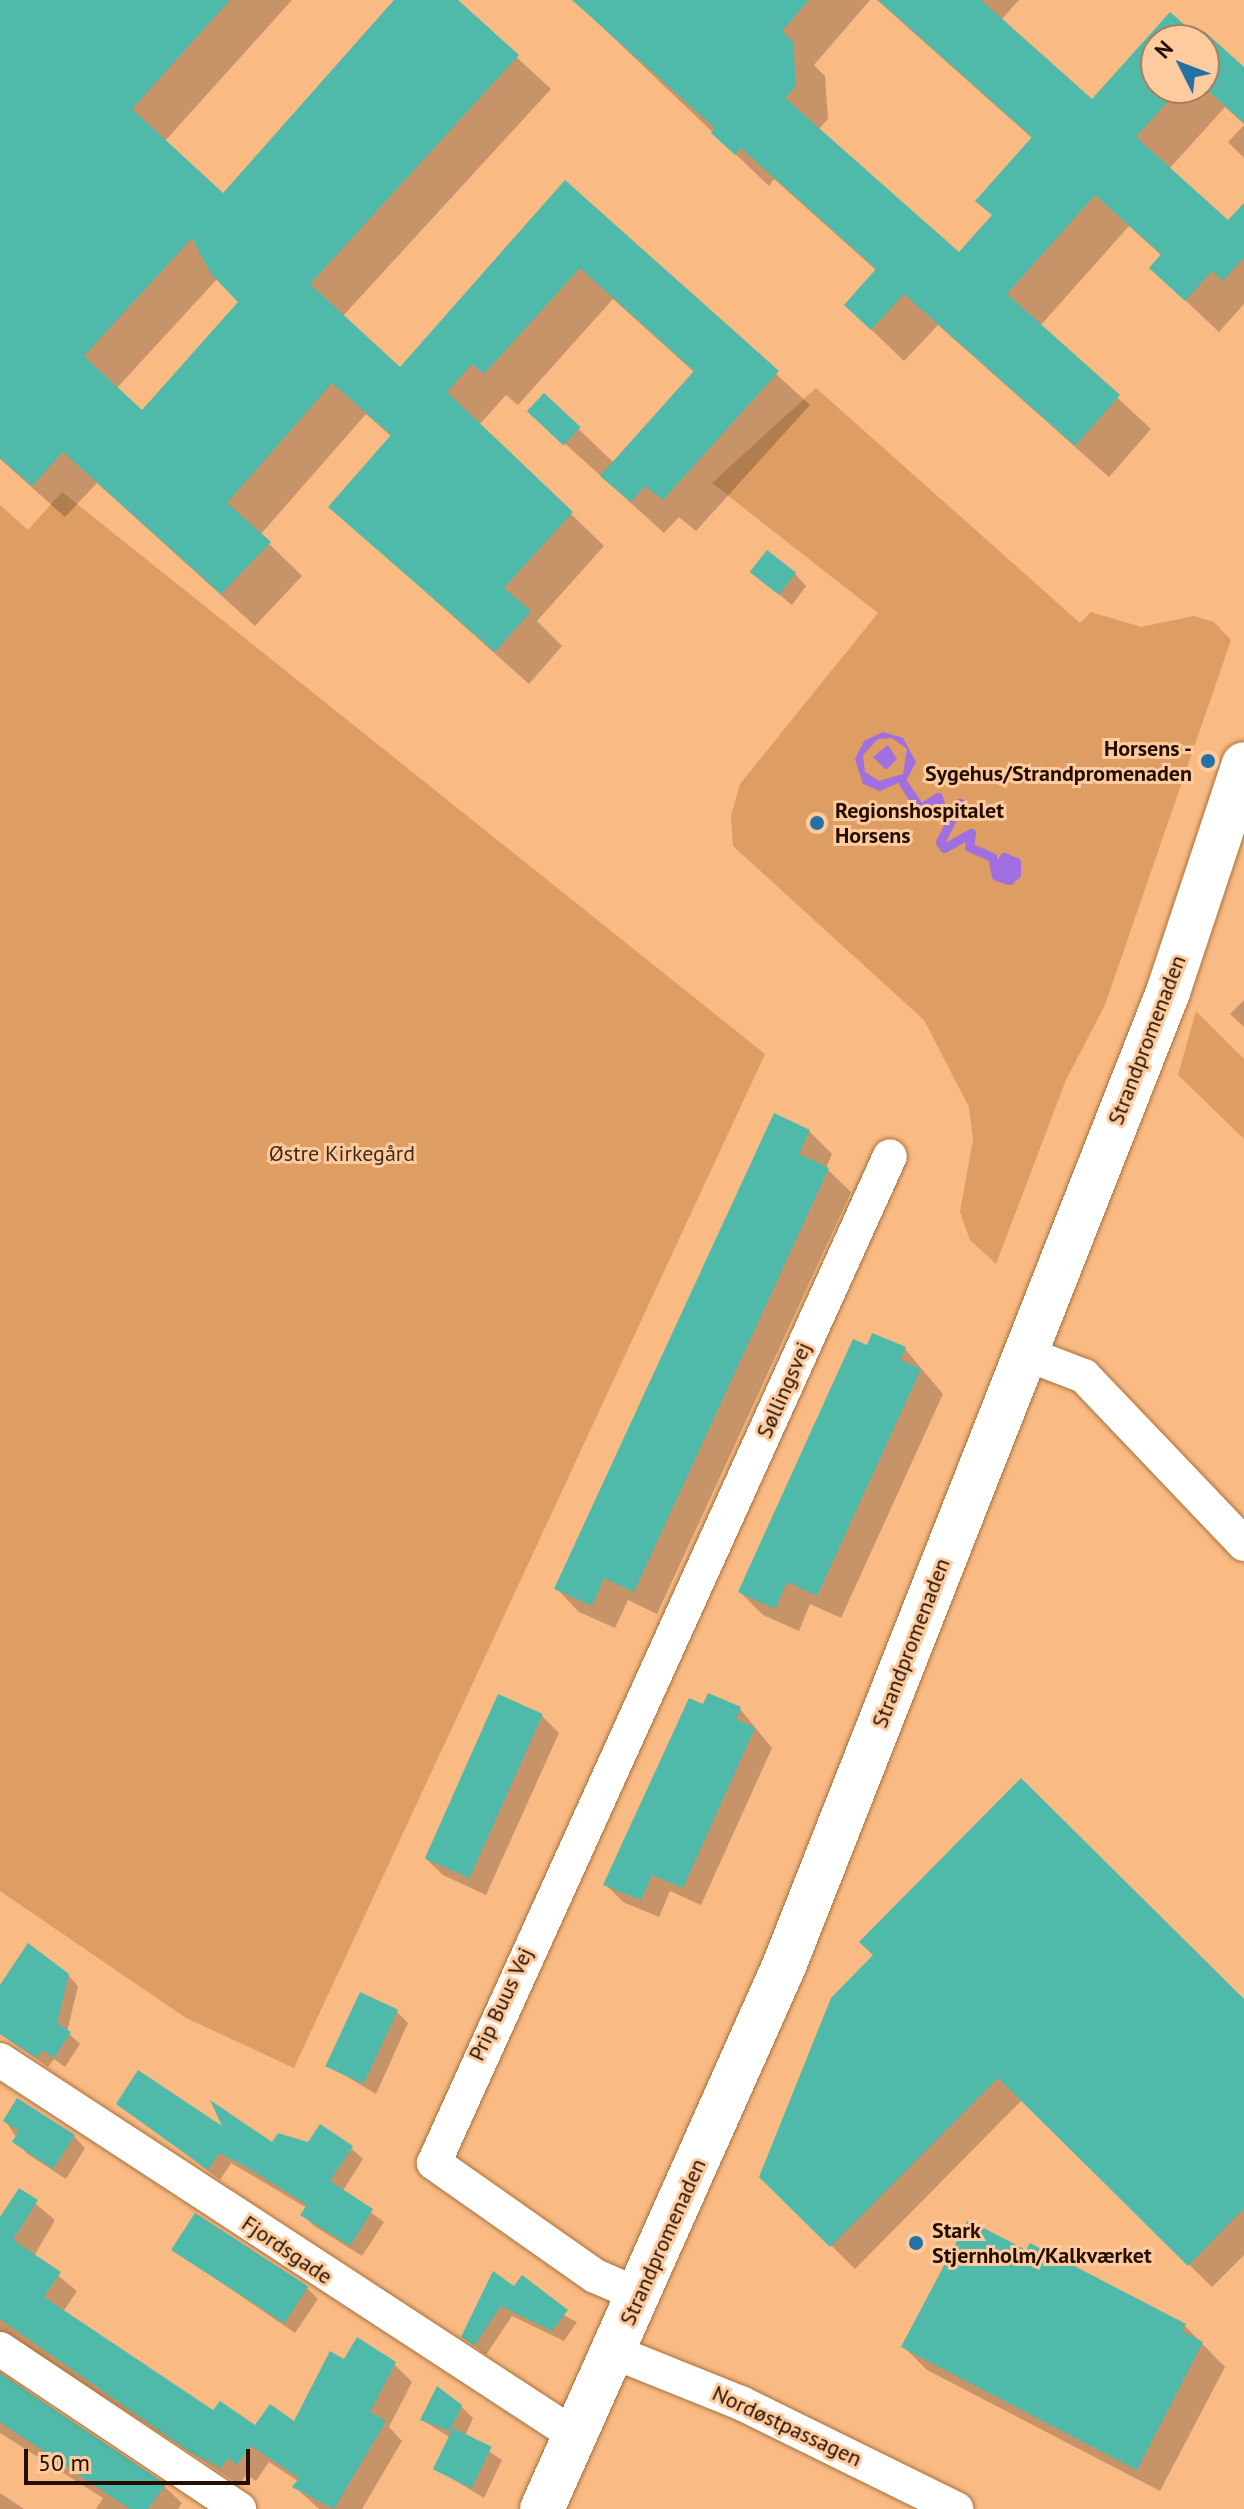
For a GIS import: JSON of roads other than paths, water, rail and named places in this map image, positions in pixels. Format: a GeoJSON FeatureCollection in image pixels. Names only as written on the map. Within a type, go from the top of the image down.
{"type":"FeatureCollection","features":[{"type":"Feature","properties":{"kind":"street","name":"Strandpromenaden"},"geometry":{"type":"LineString","coordinates":[[542,2509],[784,1966],[1168,992],[1244,764]]}},
{"type":"Feature","properties":{"kind":"street","name":"Søllingsvej"},"geometry":{"type":"LineString","coordinates":[[677,1624],[890,1156]]}},
{"type":"Feature","properties":{"kind":"street"},"geometry":{"type":"LineString","coordinates":[[1024,1353],[1084,1376],[1244,1544]]}},
{"type":"Feature","properties":{"kind":"street","name":"Prip Buus Vej"},"geometry":{"type":"LineString","coordinates":[[639,2295],[595,2276],[434,2163],[677,1624]]}},
{"type":"Feature","properties":{"kind":"street","name":"Fjordsgade"},"geometry":{"type":"LineString","coordinates":[[0,2060],[576,2436]]}},
{"type":"Feature","properties":{"kind":"street"},"geometry":{"type":"LineString","coordinates":[[0,2349],[239,2509]]}},
{"type":"Feature","properties":{"kind":"street","name":"Nordøstpassagen"},"geometry":{"type":"LineString","coordinates":[[614,2352],[741,2403],[956,2509]]}},
{"type":"Feature","properties":{"kind":"waterway"},"geometry":{"type":"LineString","coordinates":[[903,783],[920,808],[938,797],[943,814],[960,803],[940,842],[944,848],[971,833],[969,847],[992,857],[996,876],[1009,880],[1016,874],[1016,862],[1004,857],[998,868],[1006,875],[1013,868],[1006,863],[1009,869]]}},
{"type":"Feature","properties":{"kind":"place","name":"Horsens - Sygehus/Strandpromenaden"},"geometry":{"type":"Point","coordinates":[1208,761]}},
{"type":"Feature","properties":{"kind":"place","name":"Regionshospitalet Horsens"},"geometry":{"type":"Point","coordinates":[817,823]}},
{"type":"Feature","properties":{"kind":"place","name":"Stark Stjernholm/Kalkværket"},"geometry":{"type":"Point","coordinates":[916,2243]}},
{"type":"Feature","properties":{"kind":"park label","name":"Østre Kirkegård"},"geometry":{"type":"Point","coordinates":[342,1154]}}]}
